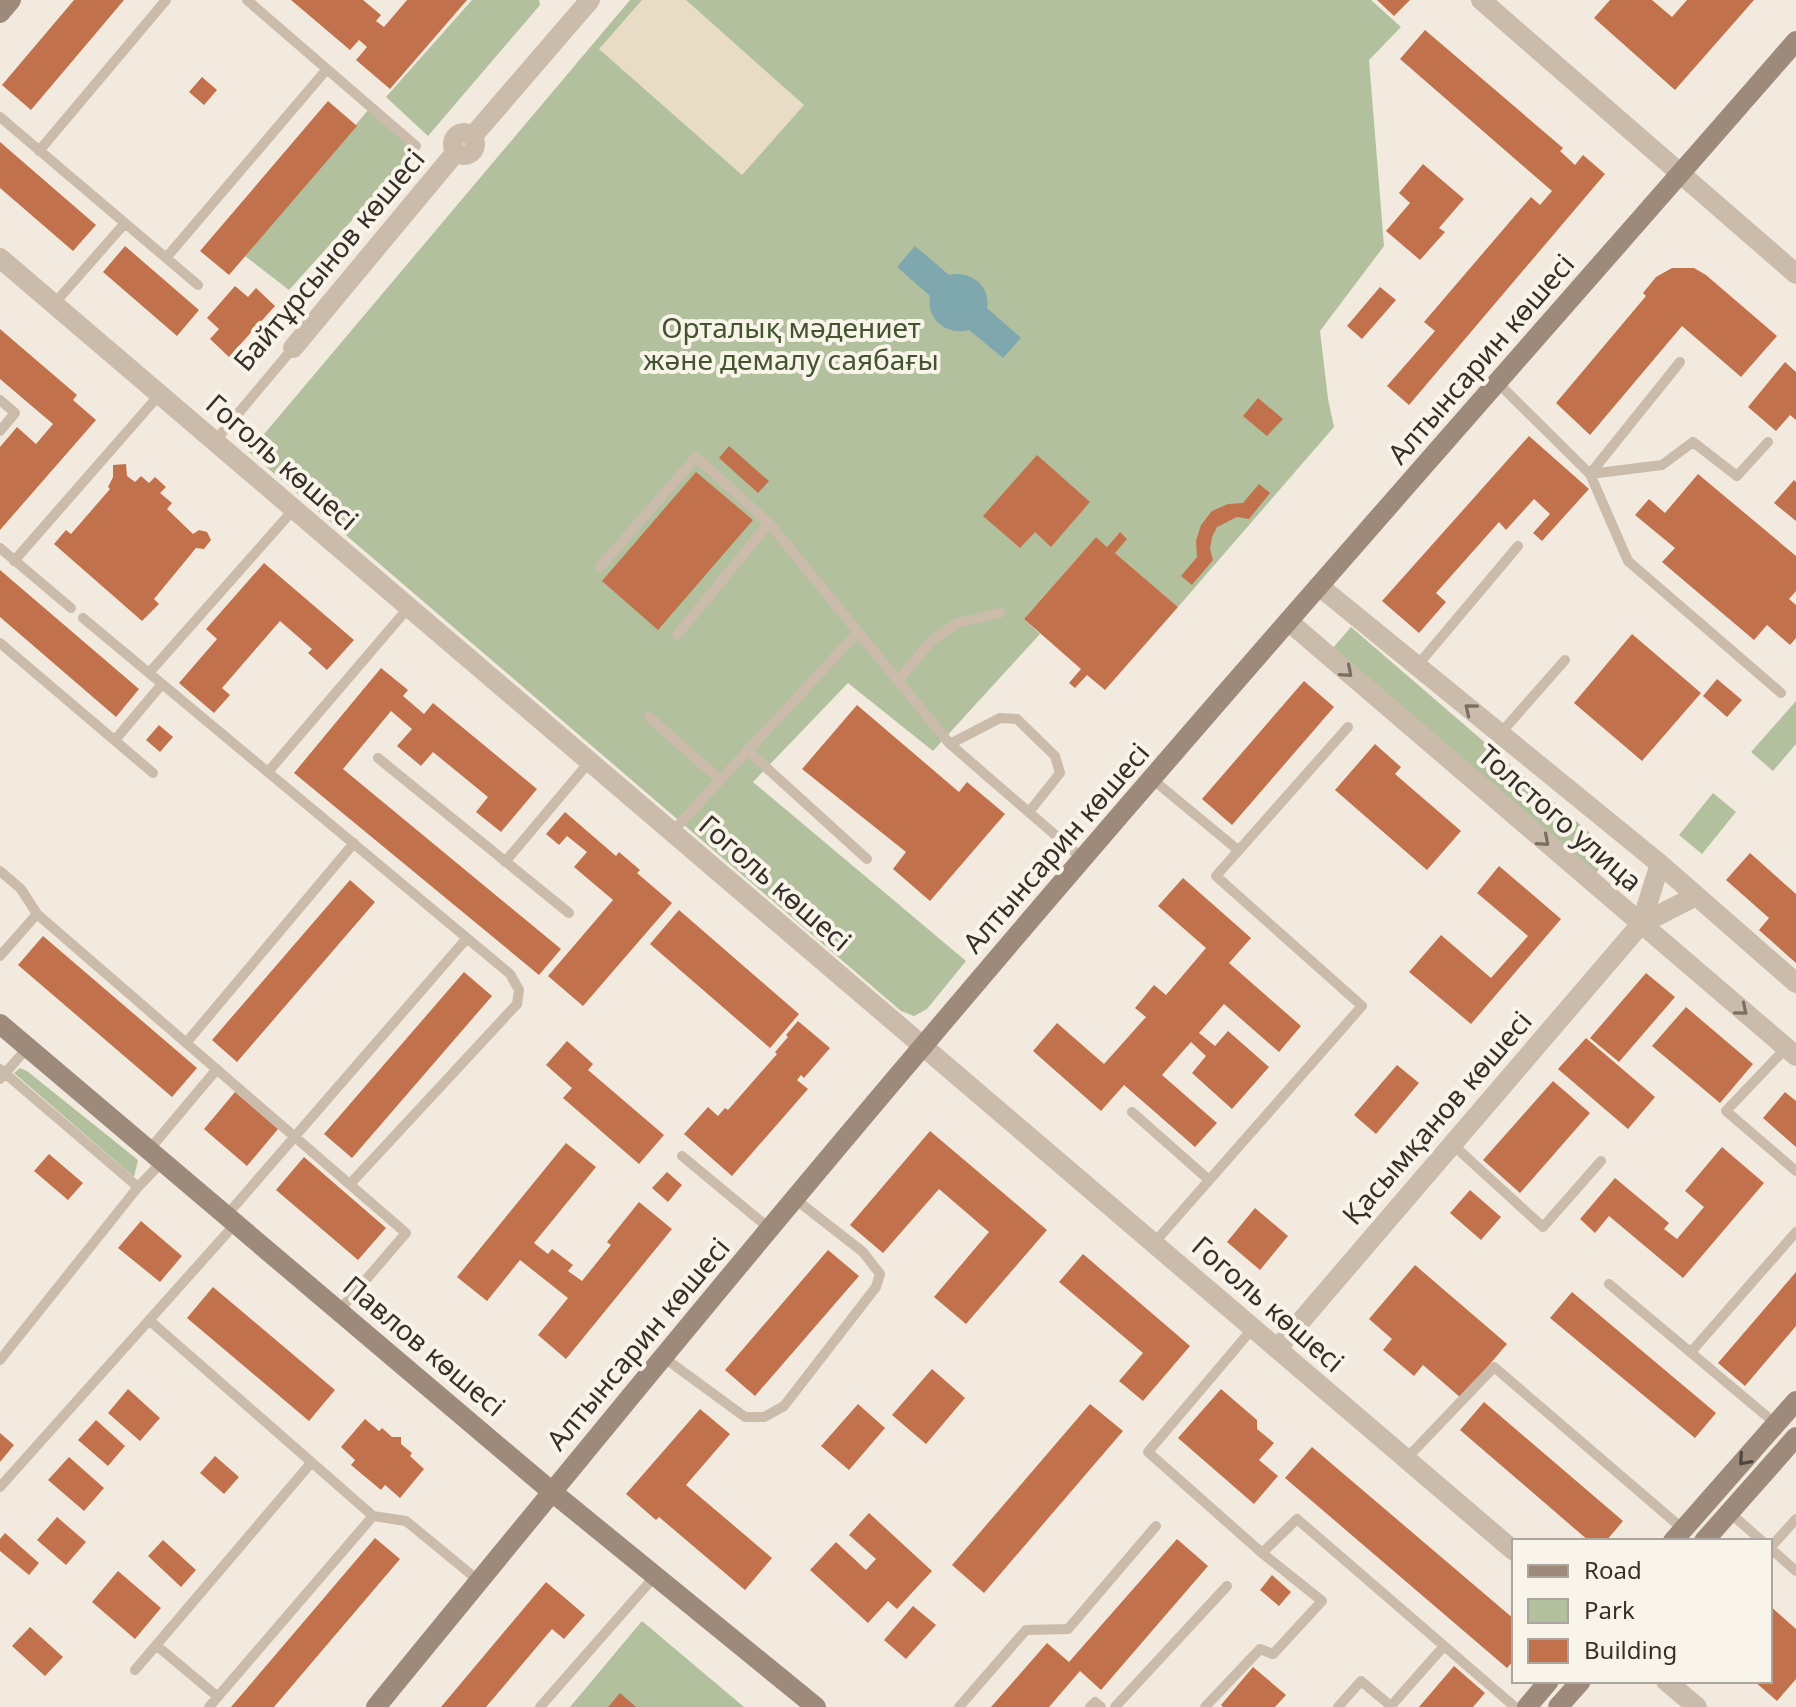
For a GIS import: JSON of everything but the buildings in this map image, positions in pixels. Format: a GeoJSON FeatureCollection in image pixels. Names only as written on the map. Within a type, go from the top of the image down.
{"type":"FeatureCollection","features":[{"type":"Feature","properties":{"kind":"street"},"geometry":{"type":"LineString","coordinates":[[0,13],[11,0]]}},
{"type":"Feature","properties":{"kind":"street","name":"Байтұрсынов көшесі"},"geometry":{"type":"LineString","coordinates":[[293,348],[456,152],[466,155],[472,152],[475,145],[472,137],[590,0]]}},
{"type":"Feature","properties":{"kind":"street"},"geometry":{"type":"LineString","coordinates":[[1481,0],[1796,274]]}},
{"type":"Feature","properties":{"kind":"street","name":"Алтынсарин көшесі"},"geometry":{"type":"LineString","coordinates":[[376,1707],[551,1491],[923,1046],[1288,621],[1796,41]]}},
{"type":"Feature","properties":{"kind":"street","name":"Гоголь көшесі"},"geometry":{"type":"LineString","coordinates":[[0,258],[1512,1549]]}},
{"type":"Feature","properties":{"kind":"street","name":"Толстого улица"},"geometry":{"type":"LineString","coordinates":[[1319,586],[1660,864],[1796,983]]}},
{"type":"Feature","properties":{"kind":"street","name":"Толстого улица"},"geometry":{"type":"LineString","coordinates":[[1288,621],[1791,1052]]}},
{"type":"Feature","properties":{"kind":"street","name":"Қасымқанов көшесі"},"geometry":{"type":"LineString","coordinates":[[1641,924],[1660,864]]}},
{"type":"Feature","properties":{"kind":"street","name":"Қасымқанов көшесі"},"geometry":{"type":"LineString","coordinates":[[1277,1349],[1641,924],[1696,896]]}},
{"type":"Feature","properties":{"kind":"street","name":"Павлов көшесі"},"geometry":{"type":"LineString","coordinates":[[0,1024],[551,1491],[808,1704]]}},
{"type":"Feature","properties":{"kind":"street"},"geometry":{"type":"LineString","coordinates":[[1678,1535],[1796,1401]]}},
{"type":"Feature","properties":{"kind":"street"},"geometry":{"type":"LineString","coordinates":[[1706,1539],[1796,1437]]}},
{"type":"Feature","properties":{"kind":"street"},"geometry":{"type":"LineString","coordinates":[[1527,1707],[1547,1683]]}},
{"type":"Feature","properties":{"kind":"street"},"geometry":{"type":"LineString","coordinates":[[1558,1707],[1579,1683]]}},
{"type":"Feature","properties":{"kind":"street"},"geometry":{"type":"LineString","coordinates":[[1668,1683],[1697,1707]]}},
{"type":"Feature","properties":{"kind":"lane"},"geometry":{"type":"LineString","coordinates":[[39,151],[166,0]]}},
{"type":"Feature","properties":{"kind":"lane"},"geometry":{"type":"LineString","coordinates":[[247,0],[416,146]]}},
{"type":"Feature","properties":{"kind":"lane"},"geometry":{"type":"LineString","coordinates":[[166,258],[327,69]]}},
{"type":"Feature","properties":{"kind":"lane"},"geometry":{"type":"LineString","coordinates":[[0,117],[198,285]]}},
{"type":"Feature","properties":{"kind":"lane"},"geometry":{"type":"LineString","coordinates":[[54,304],[125,223]]}},
{"type":"Feature","properties":{"kind":"lane","name":"Байтұрсынов көшесі"},"geometry":{"type":"LineString","coordinates":[[215,441],[293,348]]}},
{"type":"Feature","properties":{"kind":"lane"},"geometry":{"type":"LineString","coordinates":[[1590,474],[1680,362]]}},
{"type":"Feature","properties":{"kind":"lane"},"geometry":{"type":"LineString","coordinates":[[1497,382],[1590,474],[1628,561],[1781,693]]}},
{"type":"Feature","properties":{"kind":"lane"},"geometry":{"type":"LineString","coordinates":[[14,561],[160,394]]}},
{"type":"Feature","properties":{"kind":"lane"},"geometry":{"type":"LineString","coordinates":[[0,400],[15,413],[0,431]]}},
{"type":"Feature","properties":{"kind":"lane"},"geometry":{"type":"LineString","coordinates":[[1590,474],[1662,465],[1693,442],[1737,476],[1768,442]]}},
{"type":"Feature","properties":{"kind":"lane"},"geometry":{"type":"LineString","coordinates":[[600,567],[696,457],[769,523],[950,744],[1083,859]]}},
{"type":"Feature","properties":{"kind":"lane"},"geometry":{"type":"LineString","coordinates":[[149,673],[294,509]]}},
{"type":"Feature","properties":{"kind":"lane"},"geometry":{"type":"LineString","coordinates":[[677,635],[769,523]]}},
{"type":"Feature","properties":{"kind":"lane"},"geometry":{"type":"LineString","coordinates":[[1417,666],[1518,546]]}},
{"type":"Feature","properties":{"kind":"lane"},"geometry":{"type":"LineString","coordinates":[[0,548],[71,608]]}},
{"type":"Feature","properties":{"kind":"lane"},"geometry":{"type":"LineString","coordinates":[[268,772],[409,607]]}},
{"type":"Feature","properties":{"kind":"lane"},"geometry":{"type":"LineString","coordinates":[[898,681],[930,642],[957,623],[1000,613]]}},
{"type":"Feature","properties":{"kind":"lane"},"geometry":{"type":"LineString","coordinates":[[83,618],[510,974],[519,990],[517,1004],[350,1184]]}},
{"type":"Feature","properties":{"kind":"lane"},"geometry":{"type":"LineString","coordinates":[[672,832],[858,632]]}},
{"type":"Feature","properties":{"kind":"lane"},"geometry":{"type":"LineString","coordinates":[[2,649],[153,773]]}},
{"type":"Feature","properties":{"kind":"lane"},"geometry":{"type":"LineString","coordinates":[[1500,734],[1565,660]]}},
{"type":"Feature","properties":{"kind":"lane"},"geometry":{"type":"LineString","coordinates":[[115,740],[162,684]]}},
{"type":"Feature","properties":{"kind":"lane"},"geometry":{"type":"LineString","coordinates":[[649,717],[720,780]]}},
{"type":"Feature","properties":{"kind":"lane"},"geometry":{"type":"LineString","coordinates":[[950,744],[1000,718],[1017,719],[1055,756],[1060,773],[1029,812]]}},
{"type":"Feature","properties":{"kind":"lane"},"geometry":{"type":"LineString","coordinates":[[1154,1243],[1362,1006],[1216,876],[1348,727]]}},
{"type":"Feature","properties":{"kind":"lane"},"geometry":{"type":"LineString","coordinates":[[747,750],[867,859]]}},
{"type":"Feature","properties":{"kind":"lane"},"geometry":{"type":"LineString","coordinates":[[378,758],[569,913]]}},
{"type":"Feature","properties":{"kind":"lane"},"geometry":{"type":"LineString","coordinates":[[505,862],[590,761]]}},
{"type":"Feature","properties":{"kind":"lane"},"geometry":{"type":"LineString","coordinates":[[1152,779],[1238,850]]}},
{"type":"Feature","properties":{"kind":"lane"},"geometry":{"type":"LineString","coordinates":[[186,1043],[354,843]]}},
{"type":"Feature","properties":{"kind":"lane"},"geometry":{"type":"LineString","coordinates":[[0,871],[21,889],[37,914],[406,1233],[339,1311]]}},
{"type":"Feature","properties":{"kind":"lane"},"geometry":{"type":"LineString","coordinates":[[0,956],[37,914]]}},
{"type":"Feature","properties":{"kind":"lane"},"geometry":{"type":"LineString","coordinates":[[0,1487],[149,1320],[295,1137],[467,938]]}},
{"type":"Feature","properties":{"kind":"lane"},"geometry":{"type":"LineString","coordinates":[[28,1047],[2,1074],[138,1187]]}},
{"type":"Feature","properties":{"kind":"lane"},"geometry":{"type":"LineString","coordinates":[[1791,1052],[1726,1111],[1796,1171]]}},
{"type":"Feature","properties":{"kind":"lane"},"geometry":{"type":"LineString","coordinates":[[0,1360],[138,1187],[155,1156],[217,1069]]}},
{"type":"Feature","properties":{"kind":"lane"},"geometry":{"type":"LineString","coordinates":[[1132,1112],[1209,1180]]}},
{"type":"Feature","properties":{"kind":"lane"},"geometry":{"type":"LineString","coordinates":[[1451,1143],[1543,1227],[1601,1161]]}},
{"type":"Feature","properties":{"kind":"lane"},"geometry":{"type":"LineString","coordinates":[[682,1156],[770,1229]]}},
{"type":"Feature","properties":{"kind":"lane"},"geometry":{"type":"LineString","coordinates":[[663,1357],[745,1417],[764,1417],[784,1406],[876,1287],[880,1274],[863,1252],[795,1199]]}},
{"type":"Feature","properties":{"kind":"lane"},"geometry":{"type":"LineString","coordinates":[[1691,1352],[1796,1232]]}},
{"type":"Feature","properties":{"kind":"lane"},"geometry":{"type":"LineString","coordinates":[[1609,1284],[1776,1424]]}},
{"type":"Feature","properties":{"kind":"lane"},"geometry":{"type":"LineString","coordinates":[[149,1320],[373,1516],[406,1521],[479,1581]]}},
{"type":"Feature","properties":{"kind":"lane"},"geometry":{"type":"LineString","coordinates":[[1205,1707],[1260,1649],[1273,1654],[1322,1601],[1262,1553],[1148,1452],[1253,1328]]}},
{"type":"Feature","properties":{"kind":"lane"},"geometry":{"type":"LineString","coordinates":[[1406,1459],[1494,1367],[1678,1535]]}},
{"type":"Feature","properties":{"kind":"lane"},"geometry":{"type":"LineString","coordinates":[[135,1670],[311,1463]]}},
{"type":"Feature","properties":{"kind":"lane"},"geometry":{"type":"LineString","coordinates":[[1729,1512],[1760,1539]]}},
{"type":"Feature","properties":{"kind":"lane"},"geometry":{"type":"LineString","coordinates":[[209,1707],[373,1516]]}},
{"type":"Feature","properties":{"kind":"lane"},"geometry":{"type":"LineString","coordinates":[[1262,1553],[1297,1519],[1515,1707]]}},
{"type":"Feature","properties":{"kind":"lane"},"geometry":{"type":"LineString","coordinates":[[1772,1546],[1796,1519]]}},
{"type":"Feature","properties":{"kind":"lane"},"geometry":{"type":"LineString","coordinates":[[959,1707],[1026,1630],[1068,1629],[1156,1526]]}},
{"type":"Feature","properties":{"kind":"lane"},"geometry":{"type":"LineString","coordinates":[[1772,1550],[1796,1571]]}},
{"type":"Feature","properties":{"kind":"lane"},"geometry":{"type":"LineString","coordinates":[[540,1707],[655,1576]]}},
{"type":"Feature","properties":{"kind":"lane"},"geometry":{"type":"LineString","coordinates":[[1115,1707],[1227,1586]]}},
{"type":"Feature","properties":{"kind":"lane"},"geometry":{"type":"LineString","coordinates":[[156,1645],[218,1697]]}},
{"type":"Feature","properties":{"kind":"lane"},"geometry":{"type":"LineString","coordinates":[[1338,1707],[1361,1681],[1391,1706],[1444,1646]]}},
{"type":"Feature","properties":{"kind":"lane"},"geometry":{"type":"LineString","coordinates":[[1090,1707],[1095,1702],[1101,1707]]}},
{"type":"Feature","properties":{"kind":"green space"},"geometry":{"type":"Polygon","coordinates":[[[472,0],[539,0],[540,5],[428,136],[386,97],[472,0]]]}},
{"type":"Feature","properties":{"kind":"green space","name":"Орталық мәдениет және демалу саябағы"},"geometry":{"type":"Polygon","coordinates":[[[630,0],[1371,0],[1401,27],[1369,60],[1384,246],[1320,331],[1334,427],[1178,607],[1115,553],[1119,533],[1107,547],[1096,537],[1024,619],[1040,634],[933,751],[848,683],[753,782],[966,961],[927,1009],[914,1016],[901,1011],[249,452],[630,0]]]}},
{"type":"Feature","properties":{"kind":"green space"},"geometry":{"type":"Polygon","coordinates":[[[369,109],[418,147],[289,290],[245,256],[369,109]]]}},
{"type":"Feature","properties":{"kind":"green space"},"geometry":{"type":"Polygon","coordinates":[[[1351,627],[1613,853],[1594,875],[1332,649],[1351,627]]]}},
{"type":"Feature","properties":{"kind":"green space"},"geometry":{"type":"Polygon","coordinates":[[[1796,701],[1796,744],[1773,771],[1751,752],[1796,701]]]}},
{"type":"Feature","properties":{"kind":"green space"},"geometry":{"type":"Polygon","coordinates":[[[1713,793],[1736,812],[1702,854],[1679,835],[1713,793]]]}},
{"type":"Feature","properties":{"kind":"green space"},"geometry":{"type":"Polygon","coordinates":[[[20,1068],[138,1160],[134,1177],[14,1073],[20,1068]]]}},
{"type":"Feature","properties":{"kind":"green space"},"geometry":{"type":"Polygon","coordinates":[[[642,1621],[744,1707],[570,1707],[642,1621]]]}},
{"type":"Feature","properties":{"kind":"shaded area"},"geometry":{"type":"Polygon","coordinates":[[[642,0],[686,0],[804,105],[742,175],[599,49],[642,0]]]}},
{"type":"Feature","properties":{"kind":"water"},"geometry":{"type":"Polygon","coordinates":[[[915,246],[949,275],[971,277],[982,287],[986,293],[987,308],[1021,338],[1003,358],[969,330],[953,331],[935,319],[931,312],[930,296],[897,267],[915,246]]]}}]}
